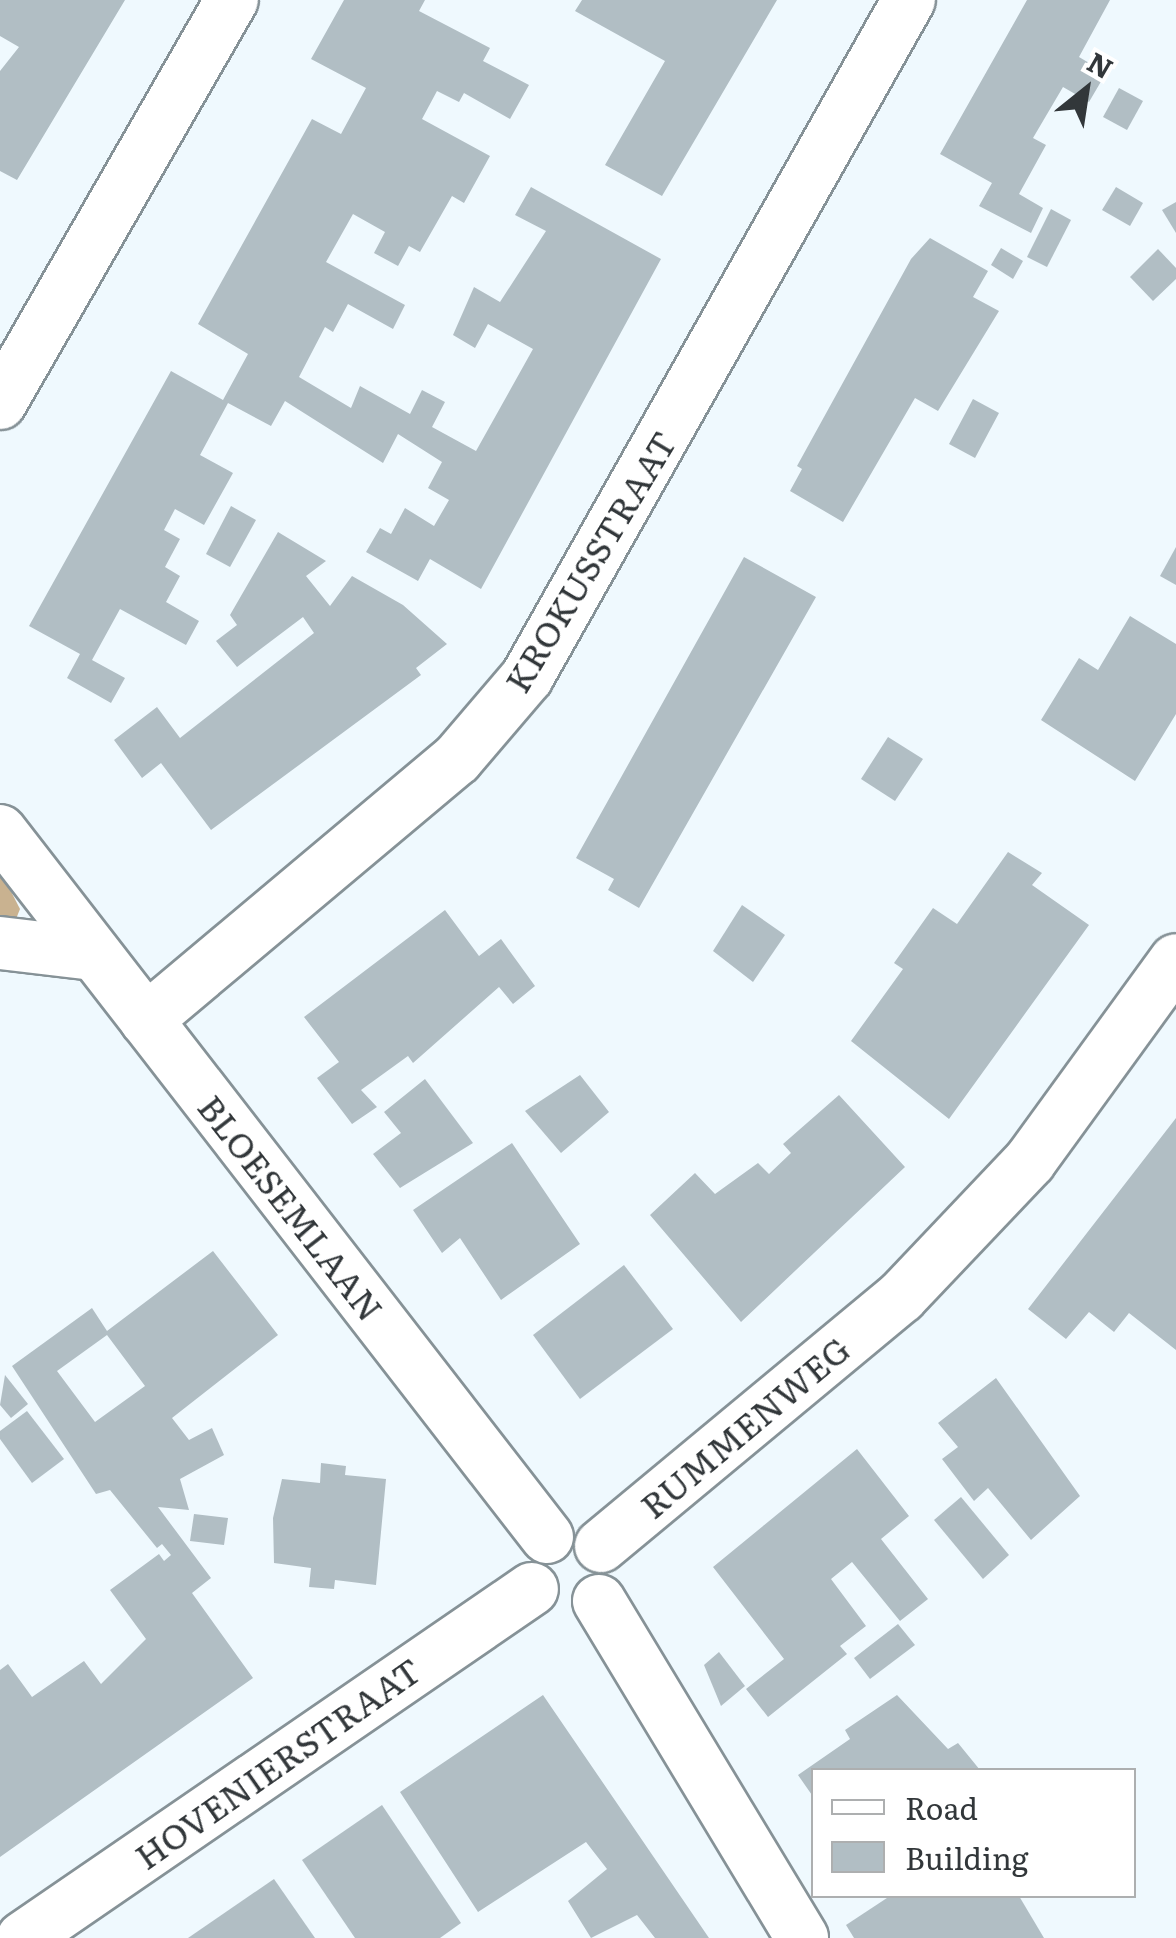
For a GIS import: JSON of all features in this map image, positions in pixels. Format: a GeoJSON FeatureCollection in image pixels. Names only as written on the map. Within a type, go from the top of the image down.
{"type":"FeatureCollection","features":[{"type":"Feature","properties":{"kind":"street"},"geometry":{"type":"LineString","coordinates":[[0,402],[232,0]]}},
{"type":"Feature","properties":{"kind":"street","name":"KROKUSSTRAAT"},"geometry":{"type":"LineString","coordinates":[[146,1020],[457,760],[528,677],[910,0]]}},
{"type":"Feature","properties":{"kind":"street","name":"BLOESEMLAAN"},"geometry":{"type":"LineString","coordinates":[[0,830],[547,1537]]}},
{"type":"Feature","properties":{"kind":"street"},"geometry":{"type":"LineString","coordinates":[[0,944],[93,954]]}},
{"type":"Feature","properties":{"kind":"street","name":"RUMMENWEG"},"geometry":{"type":"LineString","coordinates":[[601,1546],[901,1297],[1030,1161],[1176,960]]}},
{"type":"Feature","properties":{"kind":"street"},"geometry":{"type":"LineString","coordinates":[[599,1601],[563,1613],[544,1606],[532,1589],[528,1570],[547,1537],[566,1531],[601,1546],[610,1564],[599,1601],[802,1938]]}},
{"type":"Feature","properties":{"kind":"street","name":"HOVENIERSTRAAT"},"geometry":{"type":"LineString","coordinates":[[23,1938],[532,1589]]}},
{"type":"Feature","properties":{"kind":"shaded area"},"geometry":{"type":"Polygon","coordinates":[[[0,870],[20,909],[14,924],[0,925],[0,870]]]}},
{"type":"Feature","properties":{"kind":"building"},"geometry":{"type":"Polygon","coordinates":[[[0,0],[125,0],[17,180],[0,171],[0,71],[19,47],[0,36],[0,0]]]}},
{"type":"Feature","properties":{"kind":"building"},"geometry":{"type":"Polygon","coordinates":[[[344,0],[425,0],[419,11],[490,48],[483,61],[529,85],[510,119],[464,93],[459,102],[437,91],[422,119],[490,156],[464,203],[452,196],[420,252],[409,246],[398,266],[374,253],[385,232],[353,214],[326,262],[405,305],[393,329],[348,304],[333,332],[325,327],[299,377],[351,408],[360,386],[410,414],[422,390],[445,402],[432,427],[476,451],[533,349],[488,324],[475,348],[453,335],[474,287],[500,302],[546,231],[515,215],[531,187],[661,259],[481,589],[430,559],[418,581],[366,552],[380,528],[391,534],[405,508],[434,526],[449,500],[428,488],[442,462],[398,434],[383,463],[285,401],[271,426],[228,403],[200,455],[233,473],[204,525],[175,509],[164,530],[180,539],[165,567],[180,576],[166,602],[199,621],[186,645],[120,609],[92,660],[125,678],[111,703],[67,678],[80,654],[29,626],[171,371],[223,400],[248,354],[198,324],[312,119],[341,134],[366,88],[311,59],[344,0]]]}},
{"type":"Feature","properties":{"kind":"building"},"geometry":{"type":"Polygon","coordinates":[[[582,0],[777,0],[662,196],[605,165],[665,61],[575,11],[582,0]]]}},
{"type":"Feature","properties":{"kind":"building"},"geometry":{"type":"Polygon","coordinates":[[[1027,0],[1110,0],[1079,57],[1106,73],[1089,102],[1063,87],[1033,138],[1046,145],[1019,194],[1043,208],[1031,233],[979,206],[992,183],[940,154],[1027,0]]]}},
{"type":"Feature","properties":{"kind":"building"},"geometry":{"type":"Polygon","coordinates":[[[1119,88],[1143,101],[1127,130],[1103,117],[1119,88]]]}},
{"type":"Feature","properties":{"kind":"building"},"geometry":{"type":"Polygon","coordinates":[[[1116,187],[1143,203],[1130,226],[1102,210],[1116,187]]]}},
{"type":"Feature","properties":{"kind":"building"},"geometry":{"type":"Polygon","coordinates":[[[1176,202],[1176,233],[1162,210],[1176,202]]]}},
{"type":"Feature","properties":{"kind":"building"},"geometry":{"type":"Polygon","coordinates":[[[1051,209],[1071,220],[1047,267],[1027,257],[1051,209]]]}},
{"type":"Feature","properties":{"kind":"building"},"geometry":{"type":"Polygon","coordinates":[[[930,238],[988,271],[973,297],[999,311],[938,411],[915,398],[843,522],[790,491],[802,469],[797,466],[911,259],[930,238]]]}},
{"type":"Feature","properties":{"kind":"building"},"geometry":{"type":"Polygon","coordinates":[[[1001,248],[1023,261],[1013,279],[991,265],[1001,248]]]}},
{"type":"Feature","properties":{"kind":"building"},"geometry":{"type":"Polygon","coordinates":[[[1158,249],[1176,268],[1176,279],[1153,301],[1130,277],[1158,249]]]}},
{"type":"Feature","properties":{"kind":"building"},"geometry":{"type":"Polygon","coordinates":[[[973,399],[999,413],[975,458],[949,444],[973,399]]]}},
{"type":"Feature","properties":{"kind":"building"},"geometry":{"type":"Polygon","coordinates":[[[231,506],[256,520],[230,567],[206,554],[231,506]]]}},
{"type":"Feature","properties":{"kind":"building"},"geometry":{"type":"Polygon","coordinates":[[[278,532],[326,561],[306,576],[330,606],[352,576],[403,605],[447,644],[416,668],[421,675],[211,830],[161,763],[142,778],[114,740],[157,707],[180,738],[314,633],[303,617],[237,667],[216,641],[237,625],[230,615],[278,532]]]}},
{"type":"Feature","properties":{"kind":"building"},"geometry":{"type":"Polygon","coordinates":[[[1176,547],[1176,585],[1160,576],[1176,547]]]}},
{"type":"Feature","properties":{"kind":"building"},"geometry":{"type":"Polygon","coordinates":[[[744,557],[816,597],[639,908],[608,890],[614,879],[576,858],[744,557]]]}},
{"type":"Feature","properties":{"kind":"building"},"geometry":{"type":"Polygon","coordinates":[[[1130,616],[1176,644],[1176,714],[1135,781],[1041,720],[1079,658],[1098,670],[1130,616]]]}},
{"type":"Feature","properties":{"kind":"building"},"geometry":{"type":"Polygon","coordinates":[[[888,737],[923,759],[895,801],[861,779],[888,737]]]}},
{"type":"Feature","properties":{"kind":"building"},"geometry":{"type":"Polygon","coordinates":[[[1008,852],[1042,873],[1032,885],[1089,925],[949,1119],[851,1041],[903,969],[894,963],[933,908],[957,924],[1008,852]]]}},
{"type":"Feature","properties":{"kind":"building"},"geometry":{"type":"Polygon","coordinates":[[[742,905],[785,935],[753,982],[713,951],[742,905]]]}},
{"type":"Feature","properties":{"kind":"building"},"geometry":{"type":"Polygon","coordinates":[[[445,910],[479,956],[501,939],[535,986],[513,1004],[499,987],[413,1063],[408,1056],[361,1090],[377,1107],[352,1124],[317,1078],[339,1062],[304,1017],[445,910]]]}},
{"type":"Feature","properties":{"kind":"building"},"geometry":{"type":"Polygon","coordinates":[[[580,1075],[609,1112],[561,1153],[525,1111],[580,1075]]]}},
{"type":"Feature","properties":{"kind":"building"},"geometry":{"type":"Polygon","coordinates":[[[425,1079],[473,1143],[400,1188],[373,1154],[401,1133],[384,1112],[425,1079]]]}},
{"type":"Feature","properties":{"kind":"building"},"geometry":{"type":"Polygon","coordinates":[[[839,1095],[905,1167],[741,1322],[650,1215],[695,1173],[715,1194],[758,1163],[769,1174],[791,1153],[783,1144],[839,1095]]]}},
{"type":"Feature","properties":{"kind":"building"},"geometry":{"type":"Polygon","coordinates":[[[1176,1118],[1176,1350],[1129,1313],[1114,1332],[1089,1312],[1066,1339],[1028,1309],[1176,1118]]]}},
{"type":"Feature","properties":{"kind":"building"},"geometry":{"type":"Polygon","coordinates":[[[512,1143],[580,1244],[501,1300],[460,1238],[442,1253],[413,1210],[512,1143]]]}},
{"type":"Feature","properties":{"kind":"building"},"geometry":{"type":"Polygon","coordinates":[[[213,1251],[278,1335],[172,1418],[189,1440],[212,1428],[224,1455],[180,1479],[189,1510],[158,1507],[211,1578],[192,1593],[253,1678],[0,1857],[0,1670],[8,1664],[32,1697],[84,1661],[101,1684],[146,1639],[110,1590],[159,1554],[164,1561],[171,1555],[162,1544],[157,1548],[110,1490],[96,1494],[12,1366],[92,1308],[107,1331],[213,1251]],[[107,1335],[57,1371],[95,1422],[145,1386],[107,1335]]]}},
{"type":"Feature","properties":{"kind":"building"},"geometry":{"type":"Polygon","coordinates":[[[624,1265],[673,1329],[580,1399],[533,1335],[624,1265]]]}},
{"type":"Feature","properties":{"kind":"building"},"geometry":{"type":"Polygon","coordinates":[[[5,1375],[28,1404],[11,1418],[0,1405],[5,1375]]]}},
{"type":"Feature","properties":{"kind":"building"},"geometry":{"type":"Polygon","coordinates":[[[996,1378],[1080,1496],[1031,1540],[988,1488],[974,1501],[942,1459],[958,1447],[938,1423],[996,1378]]]}},
{"type":"Feature","properties":{"kind":"building"},"geometry":{"type":"Polygon","coordinates":[[[27,1411],[64,1459],[32,1483],[0,1439],[0,1431],[27,1411]]]}},
{"type":"Feature","properties":{"kind":"building"},"geometry":{"type":"Polygon","coordinates":[[[857,1449],[909,1516],[881,1539],[928,1599],[900,1621],[852,1562],[831,1579],[866,1626],[840,1646],[847,1654],[768,1717],[746,1689],[784,1659],[713,1567],[857,1449]]]}},
{"type":"Feature","properties":{"kind":"building"},"geometry":{"type":"Polygon","coordinates":[[[321,1463],[346,1466],[345,1475],[386,1479],[376,1585],[335,1580],[334,1589],[309,1587],[311,1568],[274,1563],[273,1518],[282,1479],[320,1483],[321,1463]]]}},
{"type":"Feature","properties":{"kind":"building"},"geometry":{"type":"Polygon","coordinates":[[[961,1497],[1009,1555],[983,1579],[934,1520],[961,1497]]]}},
{"type":"Feature","properties":{"kind":"building"},"geometry":{"type":"Polygon","coordinates":[[[194,1514],[228,1518],[224,1545],[190,1541],[194,1514]]]}},
{"type":"Feature","properties":{"kind":"building"},"geometry":{"type":"Polygon","coordinates":[[[898,1624],[915,1645],[870,1679],[854,1658],[898,1624]]]}},
{"type":"Feature","properties":{"kind":"building"},"geometry":{"type":"Polygon","coordinates":[[[719,1652],[745,1686],[721,1706],[704,1665],[719,1652]]]}},
{"type":"Feature","properties":{"kind":"building"},"geometry":{"type":"Polygon","coordinates":[[[543,1695],[709,1938],[655,1938],[637,1915],[591,1938],[568,1901],[607,1869],[586,1842],[478,1912],[400,1792],[543,1695]]]}},
{"type":"Feature","properties":{"kind":"building"},"geometry":{"type":"Polygon","coordinates":[[[897,1695],[948,1749],[958,1743],[978,1768],[811,1768],[811,1794],[798,1775],[850,1739],[845,1730],[897,1695]]]}},
{"type":"Feature","properties":{"kind":"building"},"geometry":{"type":"Polygon","coordinates":[[[382,1805],[461,1923],[440,1938],[355,1938],[302,1860],[382,1805]]]}},
{"type":"Feature","properties":{"kind":"building"},"geometry":{"type":"Polygon","coordinates":[[[274,1879],[315,1938],[188,1938],[274,1879]]]}},
{"type":"Feature","properties":{"kind":"building"},"geometry":{"type":"Polygon","coordinates":[[[887,1898],[1020,1898],[1044,1938],[854,1938],[846,1925],[887,1898]]]}}]}
